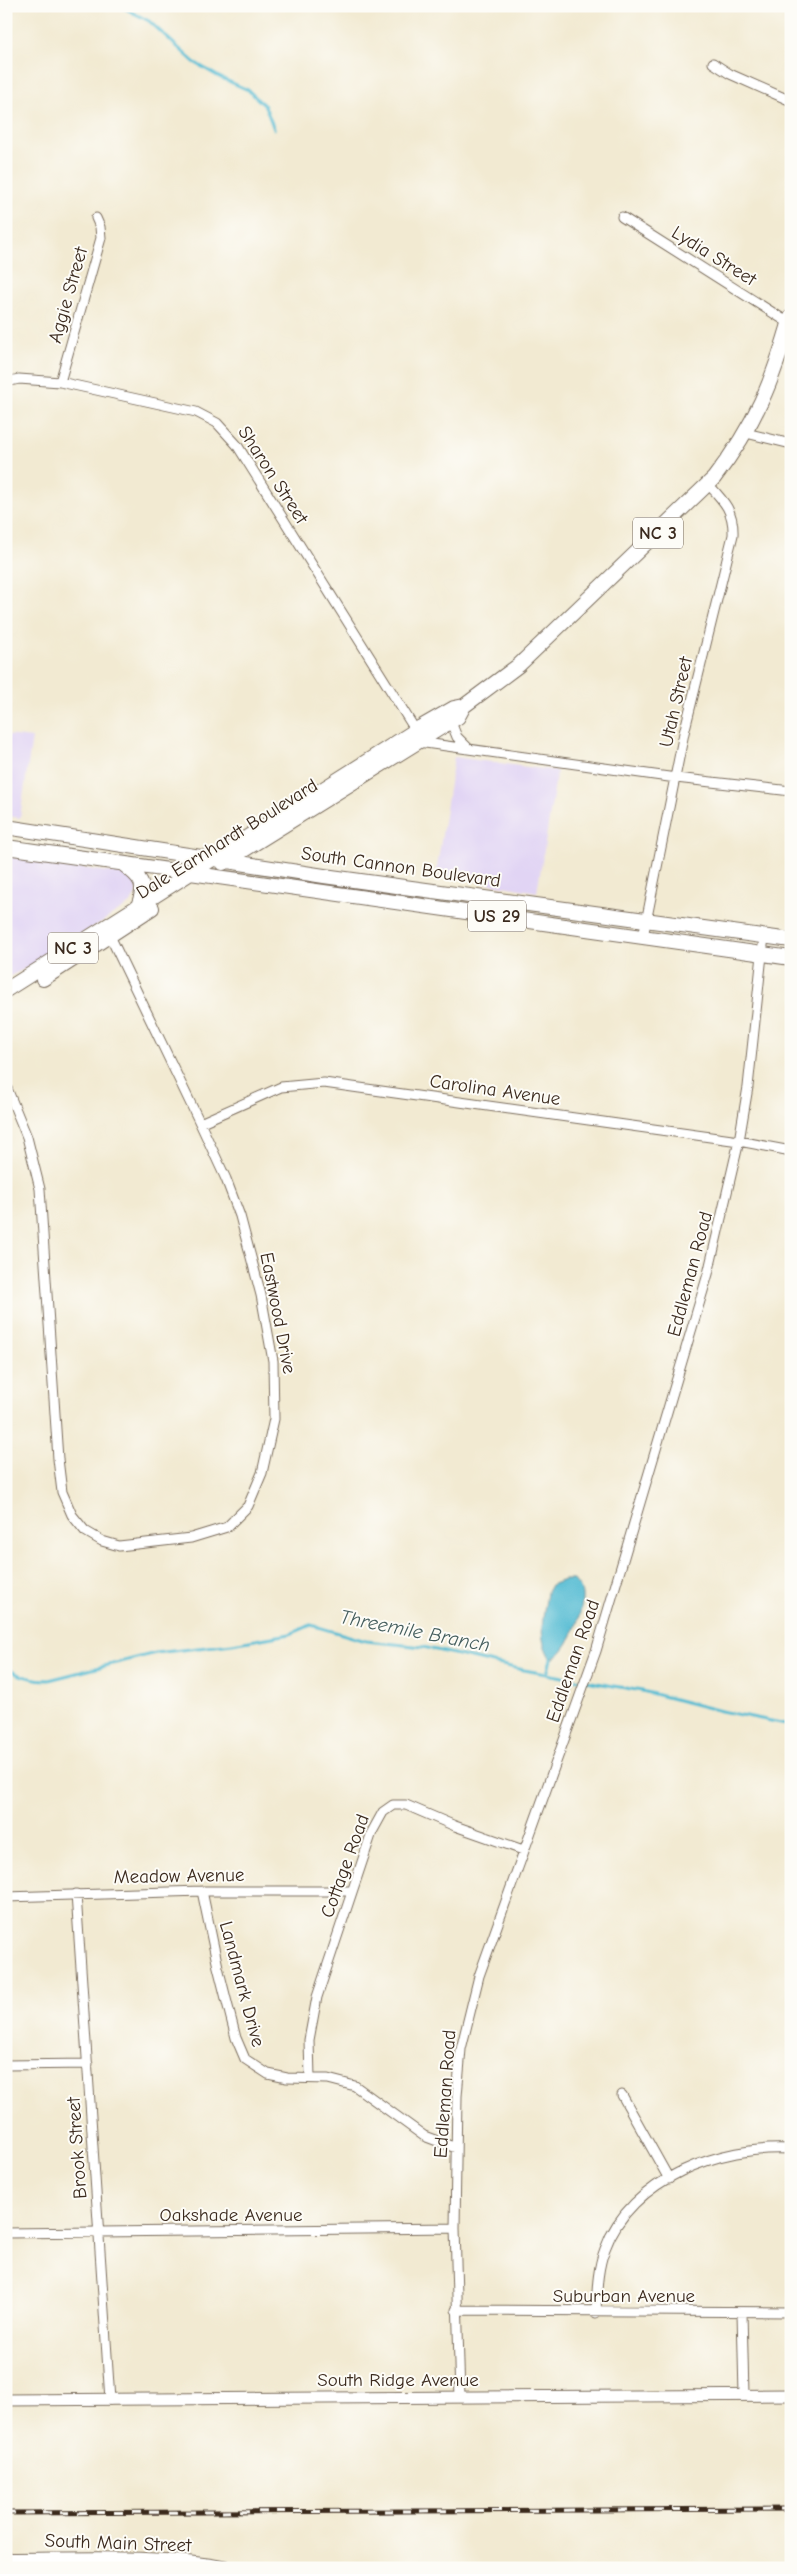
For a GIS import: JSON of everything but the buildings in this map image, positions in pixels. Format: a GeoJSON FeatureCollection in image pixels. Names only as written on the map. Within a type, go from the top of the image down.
{"type":"FeatureCollection","features":[{"type":"Feature","properties":{"kind":"main road","name":"Dale Earnhardt Boulevard"},"geometry":{"type":"LineString","coordinates":[[6,1000],[110,936],[196,874],[210,859],[417,737],[451,722],[458,717],[464,706],[519,665],[708,484],[734,452],[746,433],[767,390],[790,320]]}},
{"type":"Feature","properties":{"kind":"main road","name":"Dale Earnhardt Boulevard"},"geometry":{"type":"LineString","coordinates":[[6,990],[138,906],[196,874],[226,861],[417,737],[454,708],[464,706]]}},
{"type":"Feature","properties":{"kind":"main road","name":"South Cannon Boulevard"},"geometry":{"type":"LineString","coordinates":[[6,827],[210,859],[791,940]]}},
{"type":"Feature","properties":{"kind":"main road","name":"South Cannon Boulevard"},"geometry":{"type":"LineString","coordinates":[[6,847],[791,958]]}},
{"type":"Feature","properties":{"kind":"main road"},"geometry":{"type":"LineString","coordinates":[[122,864],[137,875],[142,884],[143,893],[138,906]]}},
{"type":"Feature","properties":{"kind":"main road","name":"South Main Street"},"geometry":{"type":"LineString","coordinates":[[6,2559],[131,2559],[186,2562],[228,2568]]}},
{"type":"Feature","properties":{"kind":"street"},"geometry":{"type":"LineString","coordinates":[[713,63],[739,78],[791,101]]}},
{"type":"Feature","properties":{"kind":"street","name":"Lydia Street"},"geometry":{"type":"LineString","coordinates":[[622,217],[790,320]]}},
{"type":"Feature","properties":{"kind":"street","name":"Aggie Street"},"geometry":{"type":"LineString","coordinates":[[60,382],[101,238],[96,218]]}},
{"type":"Feature","properties":{"kind":"street","name":"Sharon Street"},"geometry":{"type":"LineString","coordinates":[[6,382],[19,379],[60,382],[196,412],[224,428],[237,445],[417,737]]}},
{"type":"Feature","properties":{"kind":"street"},"geometry":{"type":"LineString","coordinates":[[746,433],[791,444]]}},
{"type":"Feature","properties":{"kind":"street","name":"Utah Street"},"geometry":{"type":"LineString","coordinates":[[643,937],[690,708],[733,535],[734,523],[728,505],[708,484]]}},
{"type":"Feature","properties":{"kind":"street"},"geometry":{"type":"LineString","coordinates":[[451,722],[457,737],[469,749]]}},
{"type":"Feature","properties":{"kind":"street"},"geometry":{"type":"LineString","coordinates":[[417,737],[447,746],[676,778],[791,791]]}},
{"type":"Feature","properties":{"kind":"street","name":"Eastwood Drive"},"geometry":{"type":"LineString","coordinates":[[6,1086],[27,1138],[40,1189],[58,1459],[62,1492],[72,1515],[85,1531],[102,1541],[119,1546],[199,1536],[219,1531],[234,1521],[253,1497],[267,1455],[274,1419],[273,1360],[250,1253],[226,1179],[110,936]]}},
{"type":"Feature","properties":{"kind":"street","name":"Eddleman Road"},"geometry":{"type":"LineString","coordinates":[[460,2397],[455,2228],[457,2096],[464,2030],[479,1976],[596,1651],[708,1274],[739,1141],[748,1087],[764,936]]}},
{"type":"Feature","properties":{"kind":"street","name":"Carolina Avenue"},"geometry":{"type":"LineString","coordinates":[[200,1123],[281,1087],[324,1082],[739,1141],[791,1151]]}},
{"type":"Feature","properties":{"kind":"street","name":"Cottage Road"},"geometry":{"type":"LineString","coordinates":[[310,2078],[308,2048],[317,1997],[376,1822],[383,1812],[393,1806],[412,1807],[455,1826],[523,1850]]}},
{"type":"Feature","properties":{"kind":"street","name":"Meadow Avenue"},"geometry":{"type":"LineString","coordinates":[[6,1897],[76,1894],[352,1891]]}},
{"type":"Feature","properties":{"kind":"street","name":"Landmark Drive"},"geometry":{"type":"LineString","coordinates":[[202,1892],[220,1977],[236,2038],[245,2059],[268,2074],[287,2078],[328,2079],[355,2086],[424,2136],[456,2148]]}},
{"type":"Feature","properties":{"kind":"street","name":"Brook Street"},"geometry":{"type":"LineString","coordinates":[[76,1894],[110,2400]]}},
{"type":"Feature","properties":{"kind":"street"},"geometry":{"type":"LineString","coordinates":[[6,2066],[88,2064]]}},
{"type":"Feature","properties":{"kind":"street"},"geometry":{"type":"LineString","coordinates":[[622,2095],[669,2179]]}},
{"type":"Feature","properties":{"kind":"street"},"geometry":{"type":"LineString","coordinates":[[596,2313],[601,2260],[610,2236],[623,2215],[641,2196],[669,2179],[708,2161],[738,2153],[791,2149]]}},
{"type":"Feature","properties":{"kind":"street","name":"Oakshade Avenue"},"geometry":{"type":"LineString","coordinates":[[6,2233],[455,2228]]}},
{"type":"Feature","properties":{"kind":"street","name":"Suburban Avenue"},"geometry":{"type":"LineString","coordinates":[[456,2310],[596,2313],[791,2312]]}},
{"type":"Feature","properties":{"kind":"street"},"geometry":{"type":"LineString","coordinates":[[742,2312],[744,2395]]}},
{"type":"Feature","properties":{"kind":"street","name":"South Ridge Avenue"},"geometry":{"type":"LineString","coordinates":[[6,2400],[791,2395]]}},
{"type":"Feature","properties":{"kind":"shaded area"},"geometry":{"type":"Polygon","coordinates":[[[6,735],[32,738],[20,818],[6,816],[6,735]]]}},
{"type":"Feature","properties":{"kind":"shaded area"},"geometry":{"type":"Polygon","coordinates":[[[454,757],[557,771],[537,892],[436,874],[454,757]]]}},
{"type":"Feature","properties":{"kind":"shaded area"},"geometry":{"type":"Polygon","coordinates":[[[6,856],[127,875],[135,882],[137,892],[130,904],[38,962],[6,978],[6,856]]]}},
{"type":"Feature","properties":{"kind":"water"},"geometry":{"type":"Polygon","coordinates":[[[564,1580],[574,1580],[580,1588],[581,1607],[579,1618],[570,1640],[557,1656],[551,1659],[546,1651],[542,1634],[547,1592],[551,1585],[564,1580]]]}},
{"type":"Feature","properties":{"kind":"waterway"},"geometry":{"type":"LineString","coordinates":[[120,6],[149,21],[194,62],[219,77],[248,90],[265,106],[274,129]]}},
{"type":"Feature","properties":{"kind":"waterway","name":"Threemile Branch"},"geometry":{"type":"LineString","coordinates":[[6,1668],[16,1674],[49,1680],[156,1653],[232,1644],[290,1634],[311,1625],[366,1641],[423,1647],[524,1670],[642,1691],[721,1711],[791,1725]]}},
{"type":"Feature","properties":{"kind":"waterway"},"geometry":{"type":"LineString","coordinates":[[547,1674],[552,1655]]}},
{"type":"Feature","properties":{"kind":"railway"},"geometry":{"type":"LineString","coordinates":[[6,2513],[791,2509]]}}]}
